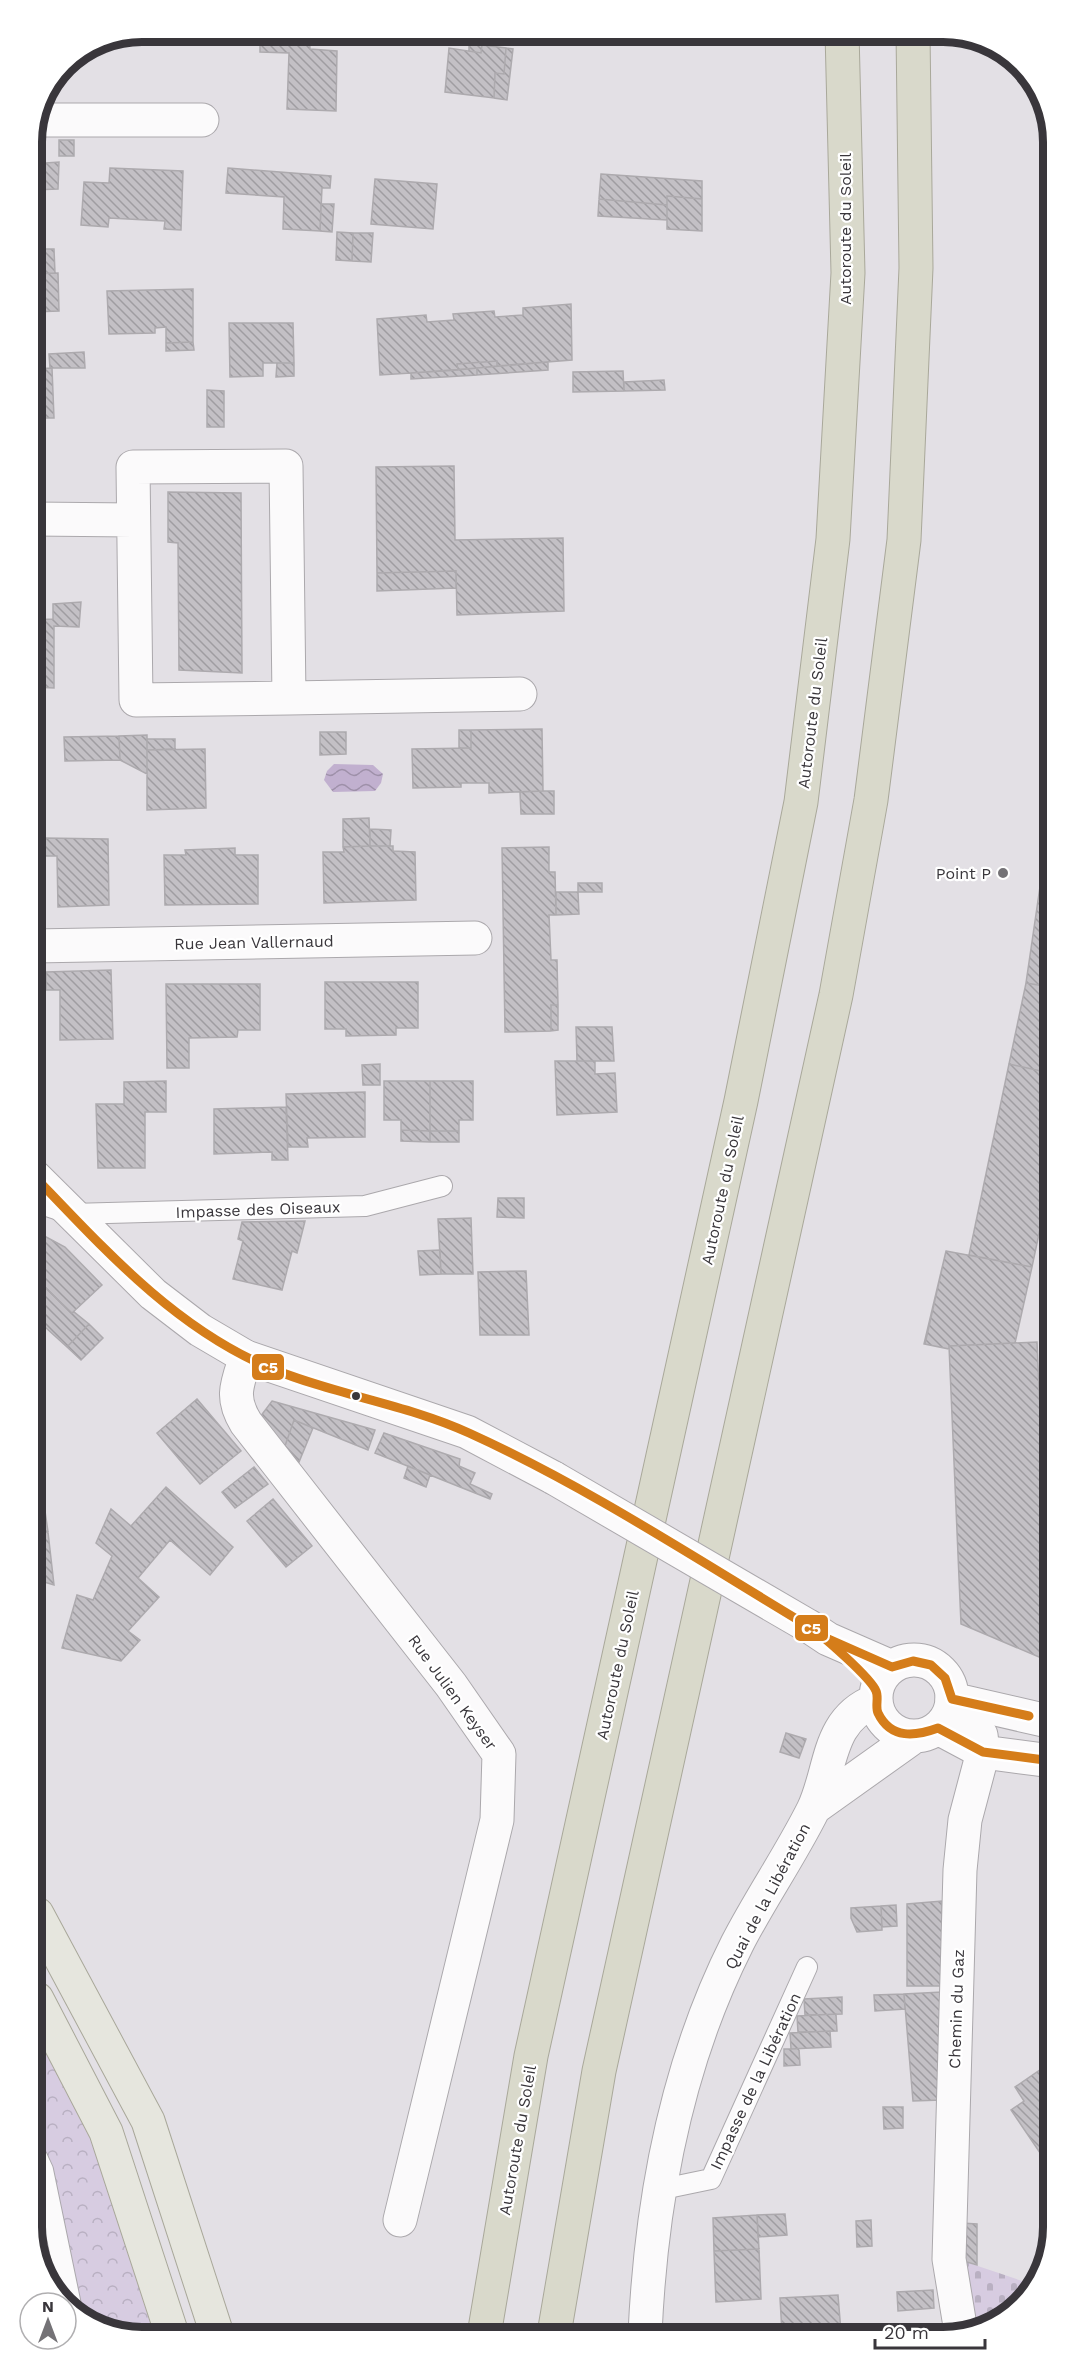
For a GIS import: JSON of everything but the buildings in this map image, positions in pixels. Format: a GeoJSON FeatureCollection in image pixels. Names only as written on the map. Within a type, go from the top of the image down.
{"type":"FeatureCollection","features":[{"type":"Feature","properties":{"kind":"highway","name":"Autoroute du Soleil"},"geometry":{"type":"LineString","coordinates":[[485,2327],[531,2056],[739,1111],[801,802],[833,539],[847,284],[842,42]]}},
{"type":"Feature","properties":{"kind":"highway"},"geometry":{"type":"LineString","coordinates":[[555,2327],[599,2071],[834,1006],[871,800],[904,540],[916,268],[913,42]]}},
{"type":"Feature","properties":{"kind":"main road"},"geometry":{"type":"LineString","coordinates":[[42,1923],[148,2121],[216,2327]]}},
{"type":"Feature","properties":{"kind":"main road"},"geometry":{"type":"LineString","coordinates":[[42,2009],[106,2132],[170,2327]]}},
{"type":"Feature","properties":{"kind":"street"},"geometry":{"type":"LineString","coordinates":[[45,120],[202,120]]}},
{"type":"Feature","properties":{"kind":"street"},"geometry":{"type":"LineString","coordinates":[[289,698],[286,466],[133,467],[136,700],[289,698],[520,694]]}},
{"type":"Feature","properties":{"kind":"street"},"geometry":{"type":"LineString","coordinates":[[42,519],[133,520]]}},
{"type":"Feature","properties":{"kind":"street","name":"Rue Jean Vallernaud"},"geometry":{"type":"LineString","coordinates":[[42,946],[475,938]]}},
{"type":"Feature","properties":{"kind":"street"},"geometry":{"type":"LineString","coordinates":[[42,1185],[153,1294],[200,1330],[246,1357],[467,1432],[554,1478],[819,1633],[881,1686]]}},
{"type":"Feature","properties":{"kind":"street","name":"Rue Julien Keyser"},"geometry":{"type":"LineString","coordinates":[[246,1357],[237,1384],[235,1399],[246,1423],[451,1685],[499,1754],[497,1820],[400,2220]]}},
{"type":"Feature","properties":{"kind":"street"},"geometry":{"type":"LineString","coordinates":[[983,1752],[981,1735],[952,1699],[947,1679],[932,1665],[911,1660],[881,1686],[878,1713],[893,1730],[927,1732],[983,1752],[1043,1760]]}},
{"type":"Feature","properties":{"kind":"street","name":"Quai de la Libération"},"geometry":{"type":"LineString","coordinates":[[646,2327],[658,2190],[677,2103],[706,2017],[737,1946],[814,1808],[825,1766],[840,1733],[850,1716],[881,1686]]}},
{"type":"Feature","properties":{"kind":"street"},"geometry":{"type":"LineString","coordinates":[[952,1699],[1043,1720]]}},
{"type":"Feature","properties":{"kind":"street"},"geometry":{"type":"LineString","coordinates":[[927,1732],[948,1715],[952,1699]]}},
{"type":"Feature","properties":{"kind":"street","name":"Quai de la Libération"},"geometry":{"type":"LineString","coordinates":[[814,1808],[927,1732]]}},
{"type":"Feature","properties":{"kind":"street","name":"Chemin du Gaz"},"geometry":{"type":"LineString","coordinates":[[960,2325],[949,2259],[960,1870],[965,1820],[983,1752]]}},
{"type":"Feature","properties":{"kind":"lane","name":"Impasse des Oiseaux"},"geometry":{"type":"LineString","coordinates":[[70,1214],[365,1206],[442,1186]]}},
{"type":"Feature","properties":{"kind":"lane"},"geometry":{"type":"LineString","coordinates":[[42,1204],[70,1214]]}},
{"type":"Feature","properties":{"kind":"lane","name":"Impasse de la Libération"},"geometry":{"type":"LineString","coordinates":[[658,2190],[711,2179],[807,1967]]}},
{"type":"Feature","properties":{"kind":"lane"},"geometry":{"type":"LineString","coordinates":[[42,2168],[68,2291]]}},
{"type":"Feature","properties":{"kind":"green space"},"geometry":{"type":"Polygon","coordinates":[[[42,2011],[169,2327],[136,2327],[110,2322],[81,2306],[78,2304],[78,2291],[65,2291],[52,2271],[44,2246],[42,2227],[42,2011]]]}},
{"type":"Feature","properties":{"kind":"green space"},"geometry":{"type":"Polygon","coordinates":[[[960,2260],[1026,2282],[1014,2298],[1004,2306],[987,2317],[971,2323],[960,2260]]]}},
{"type":"Feature","properties":{"kind":"water"},"geometry":{"type":"Polygon","coordinates":[[[334,764],[373,765],[383,774],[381,783],[375,791],[333,792],[324,780],[327,771],[334,764]]]}},
{"type":"Feature","properties":{"kind":"transit line","name":"C5"},"geometry":{"type":"LineString","coordinates":[[42,1184],[143,1285],[203,1332],[235,1351],[295,1377],[445,1423],[513,1454],[600,1500],[810,1627],[846,1658],[872,1685],[877,1693],[878,1713],[890,1728],[905,1734],[921,1733],[938,1728],[983,1752],[1043,1760]]}},
{"type":"Feature","properties":{"kind":"transit line","name":"C5"},"geometry":{"type":"LineString","coordinates":[[824,1637],[892,1667],[913,1661],[931,1665],[945,1678],[952,1699],[1029,1716]]}},
{"type":"Feature","properties":{"kind":"place","name":"Point P"},"geometry":{"type":"Point","coordinates":[1003,873]}}]}
